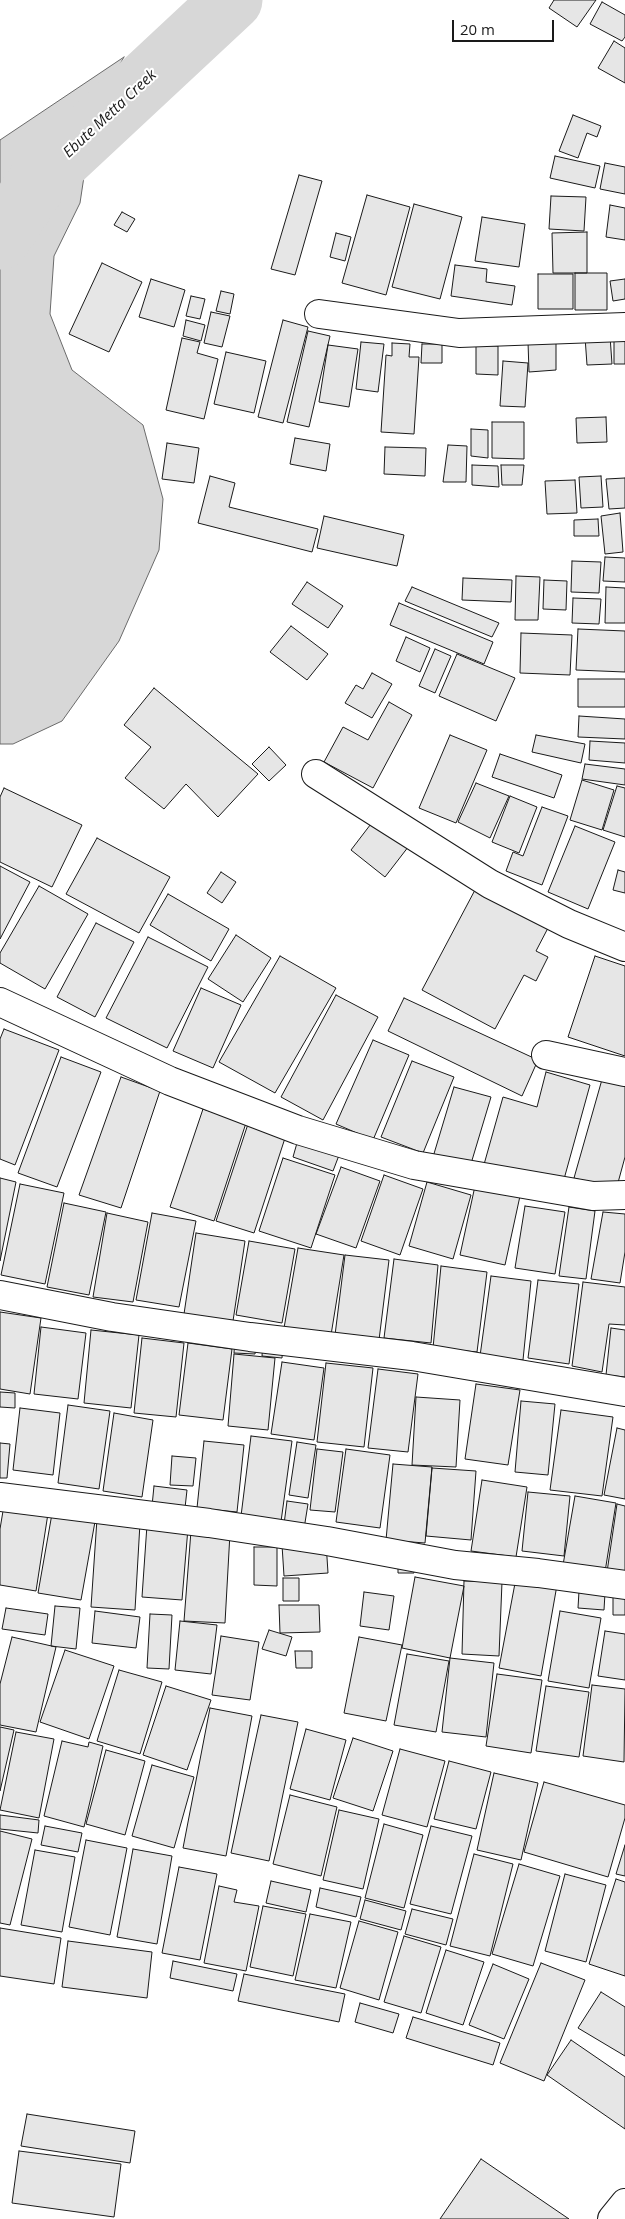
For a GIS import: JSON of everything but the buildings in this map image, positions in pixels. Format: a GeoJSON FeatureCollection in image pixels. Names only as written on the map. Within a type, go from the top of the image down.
{"type":"FeatureCollection","features":[{"type":"Feature","properties":{"kind":"street"},"geometry":{"type":"LineString","coordinates":[[319,314],[459,333],[625,327]]}},
{"type":"Feature","properties":{"kind":"street"},"geometry":{"type":"LineString","coordinates":[[316,774],[490,884],[569,924],[625,947]]}},
{"type":"Feature","properties":{"kind":"street"},"geometry":{"type":"LineString","coordinates":[[0,1002],[170,1082],[307,1133],[414,1165],[583,1194],[625,1196]]}},
{"type":"Feature","properties":{"kind":"street"},"geometry":{"type":"LineString","coordinates":[[546,1055],[625,1072]]}},
{"type":"Feature","properties":{"kind":"street"},"geometry":{"type":"LineString","coordinates":[[0,1296],[112,1317],[250,1337],[412,1356],[625,1392]]}},
{"type":"Feature","properties":{"kind":"street"},"geometry":{"type":"LineString","coordinates":[[0,1497],[209,1523],[327,1541],[455,1565],[538,1573],[625,1586]]}},
{"type":"Feature","properties":{"kind":"street"},"geometry":{"type":"LineString","coordinates":[[612,2219],[625,2202]]}},
{"type":"Feature","properties":{"kind":"shaded area"},"geometry":{"type":"Polygon","coordinates":[[[124,57],[94,110],[80,203],[54,256],[50,314],[72,370],[143,425],[163,499],[159,550],[119,641],[62,721],[13,744],[0,744],[0,140],[124,57]]]}},
{"type":"Feature","properties":{"kind":"waterway","name":"Ebute Metta Creek"},"geometry":{"type":"LineString","coordinates":[[0,239],[39,180],[232,0]]}}]}
